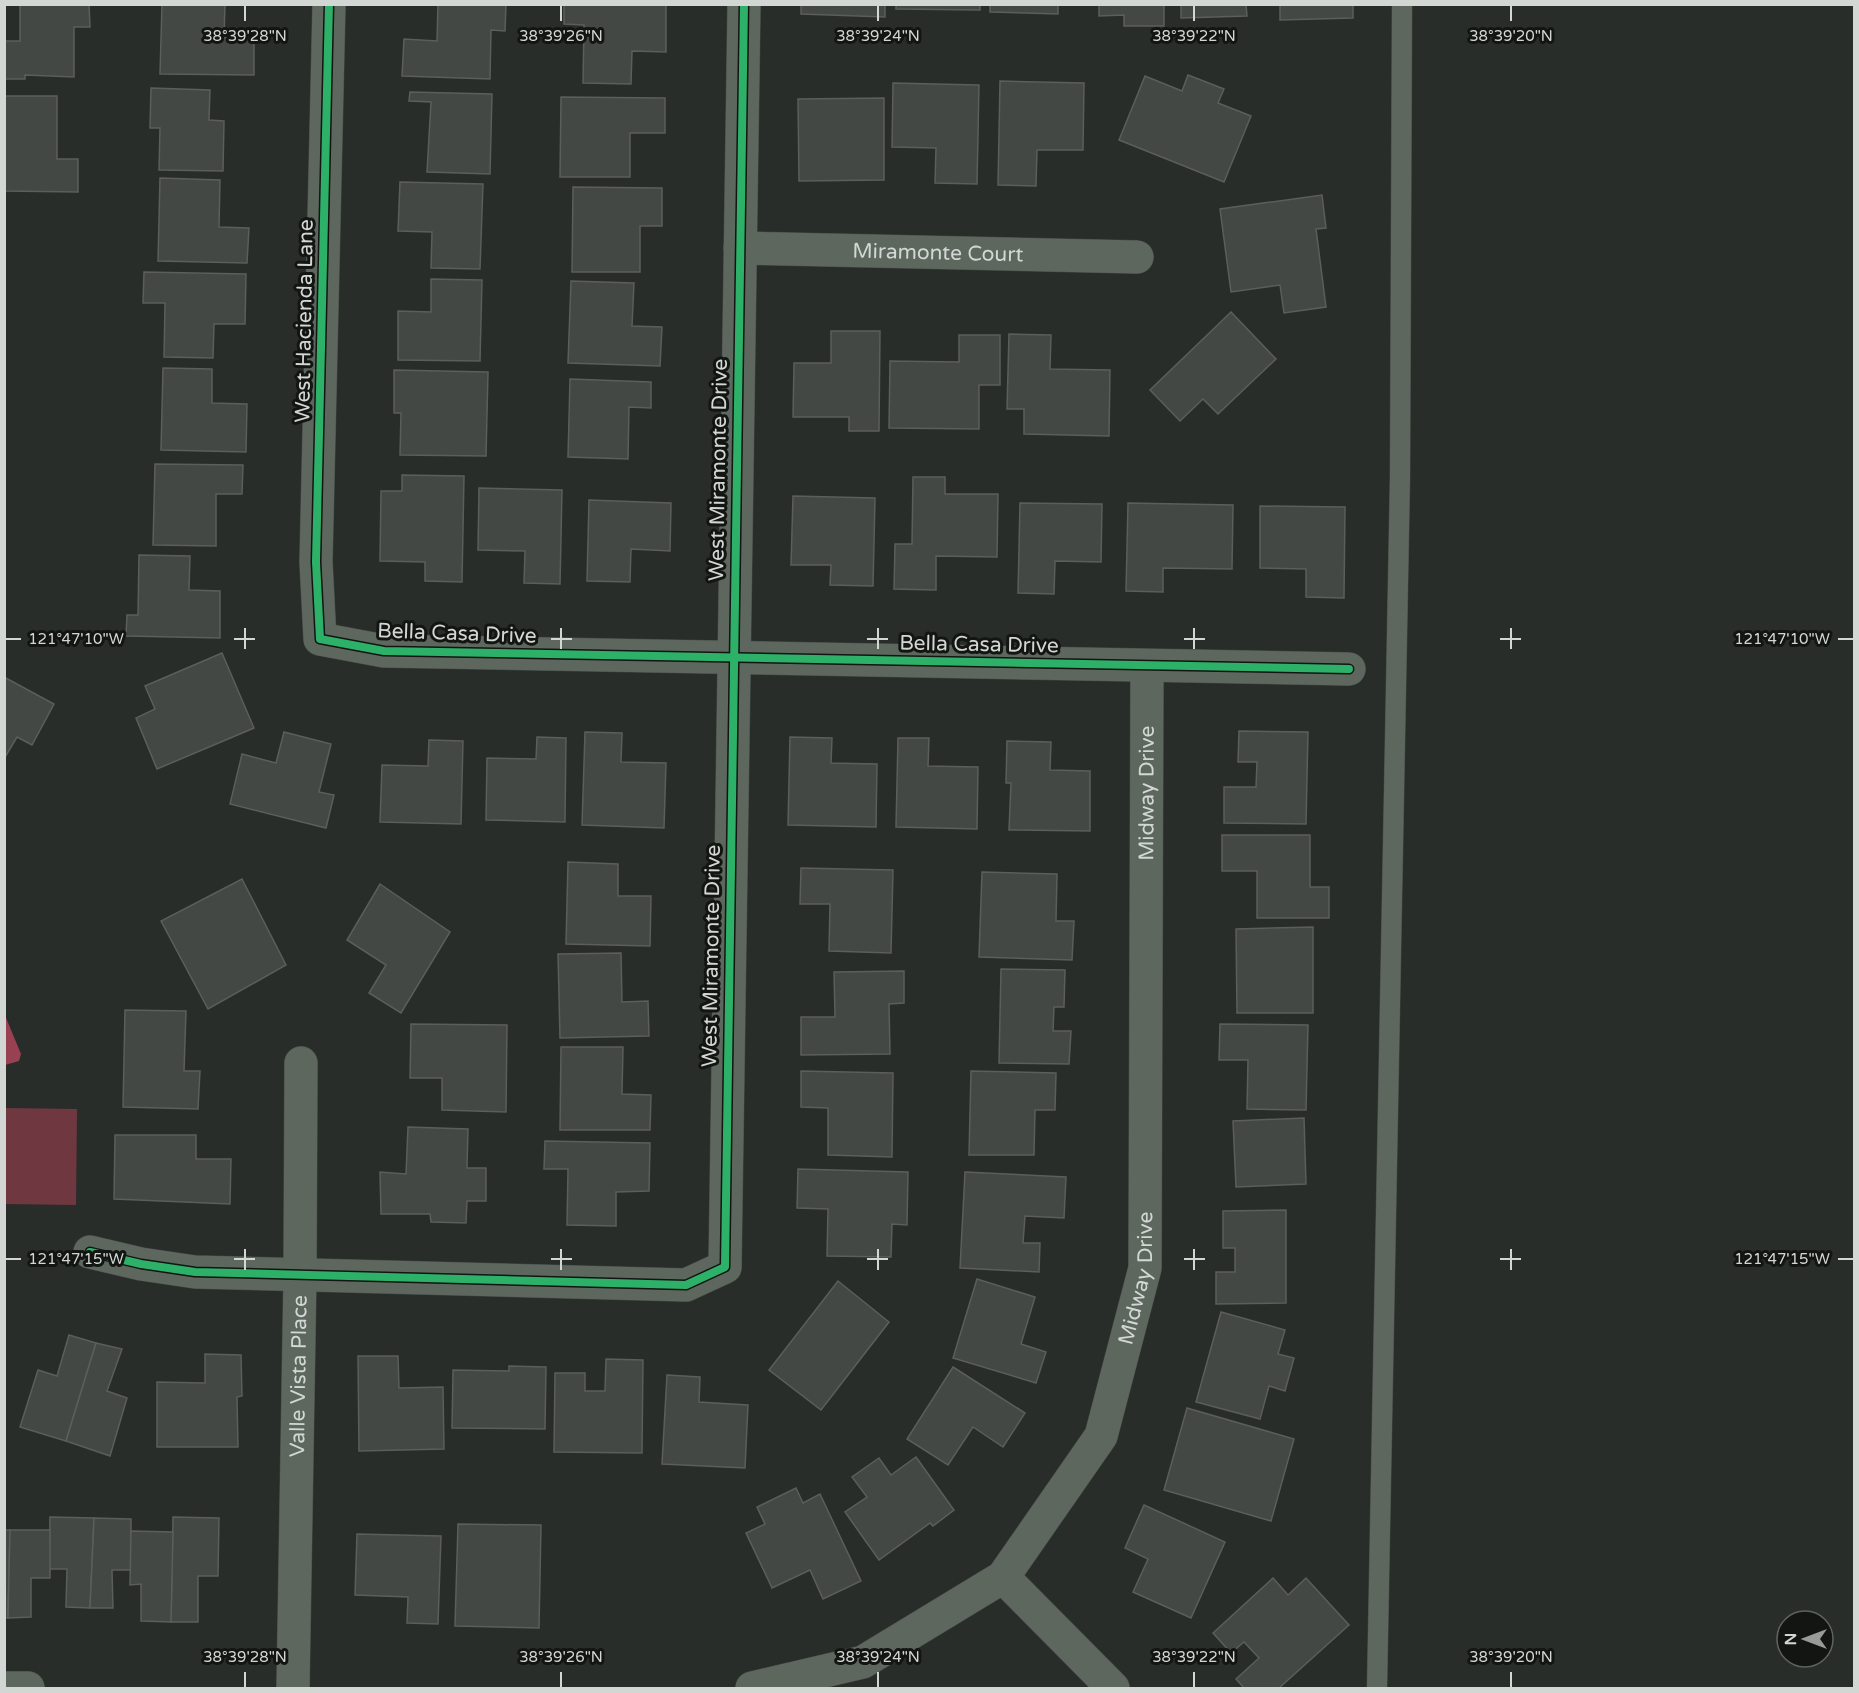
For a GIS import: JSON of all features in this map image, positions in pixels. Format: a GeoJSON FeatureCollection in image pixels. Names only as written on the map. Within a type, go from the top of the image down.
{"type":"FeatureCollection","features":[{"type":"Feature","properties":{"kind":"street","name":"West Hacienda Lane"},"geometry":{"type":"LineString","coordinates":[[320,639],[316,562],[329,4]]}},
{"type":"Feature","properties":{"kind":"street","name":"West Miramonte Drive"},"geometry":{"type":"LineString","coordinates":[[90,1251],[141,1264],[195,1272],[686,1285],[725,1267],[732,657],[744,4]]}},
{"type":"Feature","properties":{"kind":"street","name":"Miramonte Court"},"geometry":{"type":"LineString","coordinates":[[740,248],[1137,257]]}},
{"type":"Feature","properties":{"kind":"street","name":"Bella Casa Drive"},"geometry":{"type":"LineString","coordinates":[[320,639],[384,651],[1349,669]]}},
{"type":"Feature","properties":{"kind":"street","name":"Midway Drive"},"geometry":{"type":"LineString","coordinates":[[752,1689],[863,1662],[1003,1577],[1101,1436],[1145,1268],[1148,666]]}},
{"type":"Feature","properties":{"kind":"street","name":"Valle Vista Place"},"geometry":{"type":"LineString","coordinates":[[292,1689],[300,1275],[301,1063]]}},
{"type":"Feature","properties":{"kind":"street"},"geometry":{"type":"LineString","coordinates":[[1003,1577],[1113,1689]]}},
{"type":"Feature","properties":{"kind":"street"},"geometry":{"type":"LineString","coordinates":[[4,1688],[28,1689]]}},
{"type":"Feature","properties":{"kind":"lane"},"geometry":{"type":"LineString","coordinates":[[1377,1689],[1400,477],[1402,4]]}},
{"type":"Feature","properties":{"kind":"shaded area"},"geometry":{"type":"Polygon","coordinates":[[[4,1013],[21,1054],[19,1061],[5,1065],[4,1013]]]}},
{"type":"Feature","properties":{"kind":"shaded area"},"geometry":{"type":"Polygon","coordinates":[[[5,1108],[77,1109],[76,1205],[5,1204],[5,1108]]]}},
{"type":"Feature","properties":{"kind":"building"},"geometry":{"type":"Polygon","coordinates":[[[20,4],[89,4],[90,27],[74,27],[74,77],[25,75],[25,79],[4,79],[4,41],[20,41],[20,4]]]}},
{"type":"Feature","properties":{"kind":"building"},"geometry":{"type":"Polygon","coordinates":[[[162,4],[225,4],[224,38],[254,38],[254,75],[160,74],[162,4]]]}},
{"type":"Feature","properties":{"kind":"building"},"geometry":{"type":"Polygon","coordinates":[[[438,4],[506,4],[505,31],[491,30],[490,79],[402,76],[404,39],[437,41],[438,4]]]}},
{"type":"Feature","properties":{"kind":"building"},"geometry":{"type":"Polygon","coordinates":[[[564,4],[666,4],[666,52],[632,51],[631,84],[583,83],[584,25],[564,24],[564,4]]]}},
{"type":"Feature","properties":{"kind":"building"},"geometry":{"type":"Polygon","coordinates":[[[801,4],[885,4],[885,17],[801,14],[801,4]]]}},
{"type":"Feature","properties":{"kind":"building"},"geometry":{"type":"Polygon","coordinates":[[[896,4],[980,4],[980,10],[896,9],[896,4]]]}},
{"type":"Feature","properties":{"kind":"building"},"geometry":{"type":"Polygon","coordinates":[[[990,4],[1058,4],[1058,14],[990,12],[990,4]]]}},
{"type":"Feature","properties":{"kind":"building"},"geometry":{"type":"Polygon","coordinates":[[[1099,4],[1164,4],[1164,26],[1124,26],[1124,15],[1099,16],[1099,4]]]}},
{"type":"Feature","properties":{"kind":"building"},"geometry":{"type":"Polygon","coordinates":[[[1181,4],[1246,4],[1247,16],[1181,18],[1181,4]]]}},
{"type":"Feature","properties":{"kind":"building"},"geometry":{"type":"Polygon","coordinates":[[[1280,4],[1353,4],[1353,18],[1280,20],[1280,4]]]}},
{"type":"Feature","properties":{"kind":"building"},"geometry":{"type":"Polygon","coordinates":[[[1188,75],[1224,89],[1218,103],[1251,116],[1224,182],[1119,140],[1145,76],[1182,91],[1188,75]]]}},
{"type":"Feature","properties":{"kind":"building"},"geometry":{"type":"Polygon","coordinates":[[[1000,81],[1084,83],[1083,150],[1037,150],[1036,186],[998,185],[1000,81]]]}},
{"type":"Feature","properties":{"kind":"building"},"geometry":{"type":"Polygon","coordinates":[[[893,83],[979,85],[977,184],[935,183],[936,148],[892,147],[893,83]]]}},
{"type":"Feature","properties":{"kind":"building"},"geometry":{"type":"Polygon","coordinates":[[[151,88],[210,90],[209,120],[224,121],[223,171],[159,170],[160,128],[150,128],[151,88]]]}},
{"type":"Feature","properties":{"kind":"building"},"geometry":{"type":"Polygon","coordinates":[[[410,92],[492,94],[490,174],[427,172],[431,102],[409,101],[410,92]]]}},
{"type":"Feature","properties":{"kind":"building"},"geometry":{"type":"Polygon","coordinates":[[[4,96],[57,96],[57,159],[78,159],[78,192],[4,191],[4,96]]]}},
{"type":"Feature","properties":{"kind":"building"},"geometry":{"type":"Polygon","coordinates":[[[561,97],[665,98],[665,133],[630,133],[630,177],[560,177],[561,97]]]}},
{"type":"Feature","properties":{"kind":"building"},"geometry":{"type":"Polygon","coordinates":[[[884,98],[884,180],[799,181],[798,99],[884,98]]]}},
{"type":"Feature","properties":{"kind":"building"},"geometry":{"type":"Polygon","coordinates":[[[160,178],[220,180],[219,227],[249,228],[247,263],[158,261],[160,178]]]}},
{"type":"Feature","properties":{"kind":"building"},"geometry":{"type":"Polygon","coordinates":[[[400,182],[483,184],[480,269],[431,268],[432,232],[398,231],[400,182]]]}},
{"type":"Feature","properties":{"kind":"building"},"geometry":{"type":"Polygon","coordinates":[[[573,187],[662,188],[662,226],[640,226],[640,272],[572,272],[573,187]]]}},
{"type":"Feature","properties":{"kind":"building"},"geometry":{"type":"Polygon","coordinates":[[[1322,195],[1326,228],[1316,229],[1326,307],[1284,313],[1280,285],[1231,292],[1220,209],[1322,195]]]}},
{"type":"Feature","properties":{"kind":"building"},"geometry":{"type":"Polygon","coordinates":[[[144,272],[246,274],[245,324],[214,324],[213,358],[164,357],[165,303],[143,303],[144,272]]]}},
{"type":"Feature","properties":{"kind":"building"},"geometry":{"type":"Polygon","coordinates":[[[431,279],[482,280],[480,361],[398,360],[398,311],[431,312],[431,279]]]}},
{"type":"Feature","properties":{"kind":"building"},"geometry":{"type":"Polygon","coordinates":[[[571,281],[634,283],[632,326],[662,327],[660,366],[568,363],[571,281]]]}},
{"type":"Feature","properties":{"kind":"building"},"geometry":{"type":"Polygon","coordinates":[[[1231,312],[1276,359],[1218,414],[1203,399],[1180,421],[1150,390],[1231,312]]]}},
{"type":"Feature","properties":{"kind":"building"},"geometry":{"type":"Polygon","coordinates":[[[831,331],[880,331],[879,431],[849,431],[849,417],[793,417],[794,363],[831,363],[831,331]]]}},
{"type":"Feature","properties":{"kind":"building"},"geometry":{"type":"Polygon","coordinates":[[[1009,334],[1051,335],[1050,369],[1110,370],[1109,436],[1024,434],[1024,409],[1007,409],[1009,334]]]}},
{"type":"Feature","properties":{"kind":"building"},"geometry":{"type":"Polygon","coordinates":[[[959,335],[1000,335],[1000,385],[979,385],[979,429],[889,428],[890,361],[959,362],[959,335]]]}},
{"type":"Feature","properties":{"kind":"building"},"geometry":{"type":"Polygon","coordinates":[[[163,368],[212,369],[212,403],[247,404],[246,452],[161,450],[163,368]]]}},
{"type":"Feature","properties":{"kind":"building"},"geometry":{"type":"Polygon","coordinates":[[[394,370],[488,372],[486,456],[400,455],[401,413],[394,413],[394,370]]]}},
{"type":"Feature","properties":{"kind":"building"},"geometry":{"type":"Polygon","coordinates":[[[570,379],[651,382],[651,408],[629,407],[628,459],[568,457],[570,379]]]}},
{"type":"Feature","properties":{"kind":"building"},"geometry":{"type":"Polygon","coordinates":[[[155,464],[243,465],[242,494],[216,494],[216,546],[153,545],[155,464]]]}},
{"type":"Feature","properties":{"kind":"building"},"geometry":{"type":"Polygon","coordinates":[[[402,475],[464,476],[462,582],[425,581],[425,562],[380,561],[381,491],[402,491],[402,475]]]}},
{"type":"Feature","properties":{"kind":"building"},"geometry":{"type":"Polygon","coordinates":[[[913,477],[945,477],[945,494],[998,494],[997,557],[936,556],[936,590],[894,589],[895,544],[912,544],[913,477]]]}},
{"type":"Feature","properties":{"kind":"building"},"geometry":{"type":"Polygon","coordinates":[[[479,488],[562,490],[560,584],[524,583],[525,551],[478,550],[479,488]]]}},
{"type":"Feature","properties":{"kind":"building"},"geometry":{"type":"Polygon","coordinates":[[[793,496],[875,498],[873,586],[830,585],[831,565],[791,565],[793,496]]]}},
{"type":"Feature","properties":{"kind":"building"},"geometry":{"type":"Polygon","coordinates":[[[589,500],[671,503],[670,551],[631,549],[630,582],[587,581],[589,500]]]}},
{"type":"Feature","properties":{"kind":"building"},"geometry":{"type":"Polygon","coordinates":[[[1020,503],[1102,504],[1101,562],[1055,561],[1054,594],[1018,593],[1020,503]]]}},
{"type":"Feature","properties":{"kind":"building"},"geometry":{"type":"Polygon","coordinates":[[[1128,503],[1233,505],[1232,569],[1163,568],[1163,592],[1126,591],[1128,503]]]}},
{"type":"Feature","properties":{"kind":"building"},"geometry":{"type":"Polygon","coordinates":[[[1260,506],[1345,507],[1344,598],[1306,597],[1306,569],[1260,568],[1260,506]]]}},
{"type":"Feature","properties":{"kind":"building"},"geometry":{"type":"Polygon","coordinates":[[[139,555],[190,556],[189,590],[220,591],[220,638],[126,636],[127,615],[138,615],[139,555]]]}},
{"type":"Feature","properties":{"kind":"building"},"geometry":{"type":"Polygon","coordinates":[[[222,653],[254,728],[157,769],[136,718],[155,709],[145,686],[222,653]]]}},
{"type":"Feature","properties":{"kind":"building"},"geometry":{"type":"Polygon","coordinates":[[[4,677],[54,704],[32,745],[17,737],[4,759],[4,677]]]}},
{"type":"Feature","properties":{"kind":"building"},"geometry":{"type":"Polygon","coordinates":[[[1239,731],[1308,732],[1306,824],[1224,823],[1224,787],[1256,787],[1257,762],[1238,762],[1239,731]]]}},
{"type":"Feature","properties":{"kind":"building"},"geometry":{"type":"Polygon","coordinates":[[[284,732],[331,744],[319,792],[334,795],[326,828],[230,804],[242,754],[276,763],[284,732]]]}},
{"type":"Feature","properties":{"kind":"building"},"geometry":{"type":"Polygon","coordinates":[[[585,732],[622,733],[621,762],[666,763],[664,828],[582,825],[585,732]]]}},
{"type":"Feature","properties":{"kind":"building"},"geometry":{"type":"Polygon","coordinates":[[[537,737],[566,738],[565,822],[486,820],[487,758],[536,759],[537,737]]]}},
{"type":"Feature","properties":{"kind":"building"},"geometry":{"type":"Polygon","coordinates":[[[790,737],[832,738],[831,763],[877,764],[876,827],[788,825],[790,737]]]}},
{"type":"Feature","properties":{"kind":"building"},"geometry":{"type":"Polygon","coordinates":[[[898,738],[929,738],[928,766],[978,767],[977,829],[896,827],[898,738]]]}},
{"type":"Feature","properties":{"kind":"building"},"geometry":{"type":"Polygon","coordinates":[[[429,740],[463,741],[461,824],[380,822],[382,765],[428,766],[429,740]]]}},
{"type":"Feature","properties":{"kind":"building"},"geometry":{"type":"Polygon","coordinates":[[[1007,741],[1051,742],[1050,770],[1090,771],[1090,831],[1009,830],[1011,783],[1006,783],[1007,741]]]}},
{"type":"Feature","properties":{"kind":"building"},"geometry":{"type":"Polygon","coordinates":[[[1222,835],[1310,835],[1310,887],[1329,887],[1329,918],[1257,918],[1257,871],[1222,871],[1222,835]]]}},
{"type":"Feature","properties":{"kind":"building"},"geometry":{"type":"Polygon","coordinates":[[[568,862],[618,864],[618,896],[651,896],[650,946],[566,944],[568,862]]]}},
{"type":"Feature","properties":{"kind":"building"},"geometry":{"type":"Polygon","coordinates":[[[801,868],[893,870],[891,953],[829,951],[830,904],[800,904],[801,868]]]}},
{"type":"Feature","properties":{"kind":"building"},"geometry":{"type":"Polygon","coordinates":[[[982,872],[1057,874],[1056,921],[1074,921],[1072,960],[979,957],[982,872]]]}},
{"type":"Feature","properties":{"kind":"building"},"geometry":{"type":"Polygon","coordinates":[[[242,879],[286,965],[208,1009],[161,921],[242,879]]]}},
{"type":"Feature","properties":{"kind":"building"},"geometry":{"type":"Polygon","coordinates":[[[380,884],[450,932],[401,1013],[369,993],[386,965],[347,940],[380,884]]]}},
{"type":"Feature","properties":{"kind":"building"},"geometry":{"type":"Polygon","coordinates":[[[1313,927],[1313,1013],[1237,1013],[1236,929],[1313,927]]]}},
{"type":"Feature","properties":{"kind":"building"},"geometry":{"type":"Polygon","coordinates":[[[621,953],[622,1002],[648,1001],[649,1036],[560,1038],[558,954],[621,953]]]}},
{"type":"Feature","properties":{"kind":"building"},"geometry":{"type":"Polygon","coordinates":[[[1001,969],[1065,970],[1064,1007],[1054,1007],[1053,1031],[1071,1031],[1069,1064],[999,1063],[1001,969]]]}},
{"type":"Feature","properties":{"kind":"building"},"geometry":{"type":"Polygon","coordinates":[[[904,971],[904,1003],[889,1004],[890,1054],[801,1055],[801,1017],[835,1017],[834,972],[904,971]]]}},
{"type":"Feature","properties":{"kind":"building"},"geometry":{"type":"Polygon","coordinates":[[[125,1010],[186,1011],[184,1071],[200,1071],[198,1109],[123,1107],[125,1010]]]}},
{"type":"Feature","properties":{"kind":"building"},"geometry":{"type":"Polygon","coordinates":[[[411,1024],[507,1025],[506,1112],[442,1110],[442,1078],[410,1078],[411,1024]]]}},
{"type":"Feature","properties":{"kind":"building"},"geometry":{"type":"Polygon","coordinates":[[[1220,1024],[1308,1025],[1306,1110],[1247,1109],[1248,1060],[1219,1060],[1220,1024]]]}},
{"type":"Feature","properties":{"kind":"building"},"geometry":{"type":"Polygon","coordinates":[[[561,1047],[623,1047],[622,1094],[651,1095],[650,1130],[560,1130],[561,1047]]]}},
{"type":"Feature","properties":{"kind":"building"},"geometry":{"type":"Polygon","coordinates":[[[801,1071],[893,1073],[892,1157],[828,1155],[828,1108],[801,1107],[801,1071]]]}},
{"type":"Feature","properties":{"kind":"building"},"geometry":{"type":"Polygon","coordinates":[[[971,1071],[1056,1073],[1055,1110],[1035,1110],[1034,1155],[969,1155],[971,1071]]]}},
{"type":"Feature","properties":{"kind":"building"},"geometry":{"type":"Polygon","coordinates":[[[1304,1118],[1306,1184],[1236,1187],[1233,1121],[1304,1118]]]}},
{"type":"Feature","properties":{"kind":"building"},"geometry":{"type":"Polygon","coordinates":[[[408,1127],[468,1129],[467,1168],[486,1168],[486,1201],[467,1201],[466,1223],[431,1222],[430,1214],[381,1214],[380,1172],[406,1174],[408,1127]]]}},
{"type":"Feature","properties":{"kind":"building"},"geometry":{"type":"Polygon","coordinates":[[[115,1135],[196,1135],[196,1159],[231,1159],[230,1204],[114,1199],[115,1135]]]}},
{"type":"Feature","properties":{"kind":"building"},"geometry":{"type":"Polygon","coordinates":[[[545,1141],[650,1143],[649,1191],[616,1192],[616,1226],[567,1225],[568,1169],[544,1169],[545,1141]]]}},
{"type":"Feature","properties":{"kind":"building"},"geometry":{"type":"Polygon","coordinates":[[[798,1169],[908,1172],[907,1225],[892,1224],[891,1257],[827,1256],[828,1209],[797,1208],[798,1169]]]}},
{"type":"Feature","properties":{"kind":"building"},"geometry":{"type":"Polygon","coordinates":[[[965,1172],[1066,1177],[1064,1218],[1025,1216],[1023,1243],[1040,1243],[1039,1272],[960,1268],[965,1172]]]}},
{"type":"Feature","properties":{"kind":"building"},"geometry":{"type":"Polygon","coordinates":[[[1286,1210],[1286,1303],[1216,1304],[1216,1272],[1235,1272],[1235,1248],[1223,1248],[1223,1211],[1286,1210]]]}},
{"type":"Feature","properties":{"kind":"building"},"geometry":{"type":"Polygon","coordinates":[[[977,1279],[1035,1297],[1021,1344],[1046,1352],[1036,1383],[953,1358],[977,1279]]]}},
{"type":"Feature","properties":{"kind":"building"},"geometry":{"type":"Polygon","coordinates":[[[838,1281],[889,1322],[821,1410],[769,1370],[838,1281]]]}},
{"type":"Feature","properties":{"kind":"building"},"geometry":{"type":"Polygon","coordinates":[[[1221,1312],[1285,1330],[1278,1354],[1294,1358],[1285,1391],[1269,1386],[1260,1419],[1196,1402],[1221,1312]]]}},
{"type":"Feature","properties":{"kind":"building"},"geometry":{"type":"Polygon","coordinates":[[[69,1335],[96,1343],[66,1441],[20,1427],[38,1370],[57,1376],[69,1335]]]}},
{"type":"Feature","properties":{"kind":"building"},"geometry":{"type":"Polygon","coordinates":[[[96,1343],[122,1349],[107,1391],[127,1398],[110,1456],[66,1441],[96,1343]]]}},
{"type":"Feature","properties":{"kind":"building"},"geometry":{"type":"Polygon","coordinates":[[[205,1354],[241,1355],[242,1396],[237,1397],[238,1447],[157,1447],[157,1382],[205,1383],[205,1354]]]}},
{"type":"Feature","properties":{"kind":"building"},"geometry":{"type":"Polygon","coordinates":[[[358,1356],[398,1356],[399,1388],[443,1387],[444,1449],[359,1451],[358,1356]]]}},
{"type":"Feature","properties":{"kind":"building"},"geometry":{"type":"Polygon","coordinates":[[[606,1359],[643,1360],[642,1453],[554,1452],[555,1373],[585,1373],[585,1391],[605,1391],[606,1359]]]}},
{"type":"Feature","properties":{"kind":"building"},"geometry":{"type":"Polygon","coordinates":[[[509,1366],[546,1367],[545,1429],[452,1428],[453,1370],[509,1371],[509,1366]]]}},
{"type":"Feature","properties":{"kind":"building"},"geometry":{"type":"Polygon","coordinates":[[[953,1367],[1025,1413],[1003,1447],[973,1427],[948,1465],[907,1439],[953,1367]]]}},
{"type":"Feature","properties":{"kind":"building"},"geometry":{"type":"Polygon","coordinates":[[[667,1375],[700,1377],[699,1402],[748,1405],[745,1468],[662,1464],[667,1375]]]}},
{"type":"Feature","properties":{"kind":"building"},"geometry":{"type":"Polygon","coordinates":[[[1187,1408],[1294,1439],[1271,1521],[1164,1490],[1187,1408]]]}},
{"type":"Feature","properties":{"kind":"building"},"geometry":{"type":"Polygon","coordinates":[[[916,1457],[954,1510],[933,1526],[930,1523],[879,1560],[845,1512],[867,1497],[852,1477],[879,1458],[891,1475],[916,1457]]]}},
{"type":"Feature","properties":{"kind":"building"},"geometry":{"type":"Polygon","coordinates":[[[796,1488],[803,1503],[820,1494],[861,1581],[823,1599],[810,1570],[772,1588],[746,1533],[765,1524],[757,1507],[796,1488]]]}},
{"type":"Feature","properties":{"kind":"building"},"geometry":{"type":"Polygon","coordinates":[[[1144,1505],[1225,1542],[1191,1618],[1133,1592],[1148,1559],[1125,1548],[1144,1505]]]}},
{"type":"Feature","properties":{"kind":"building"},"geometry":{"type":"Polygon","coordinates":[[[50,1517],[94,1518],[90,1608],[66,1607],[67,1569],[49,1569],[50,1517]]]}},
{"type":"Feature","properties":{"kind":"building"},"geometry":{"type":"Polygon","coordinates":[[[173,1517],[219,1518],[218,1576],[198,1576],[198,1622],[171,1622],[173,1517]]]}},
{"type":"Feature","properties":{"kind":"building"},"geometry":{"type":"Polygon","coordinates":[[[94,1518],[131,1519],[131,1570],[112,1570],[113,1608],[90,1608],[94,1518]]]}},
{"type":"Feature","properties":{"kind":"building"},"geometry":{"type":"Polygon","coordinates":[[[458,1524],[541,1525],[539,1628],[455,1626],[458,1524]]]}},
{"type":"Feature","properties":{"kind":"building"},"geometry":{"type":"Polygon","coordinates":[[[4,1530],[10,1530],[8,1618],[4,1618],[4,1530]]]}},
{"type":"Feature","properties":{"kind":"building"},"geometry":{"type":"Polygon","coordinates":[[[10,1530],[50,1530],[50,1578],[31,1578],[31,1617],[8,1618],[10,1530]]]}},
{"type":"Feature","properties":{"kind":"building"},"geometry":{"type":"Polygon","coordinates":[[[131,1531],[173,1532],[171,1622],[141,1621],[141,1584],[130,1585],[131,1531]]]}},
{"type":"Feature","properties":{"kind":"building"},"geometry":{"type":"Polygon","coordinates":[[[357,1534],[441,1536],[438,1624],[407,1623],[408,1597],[355,1595],[357,1534]]]}},
{"type":"Feature","properties":{"kind":"building"},"geometry":{"type":"Polygon","coordinates":[[[1273,1578],[1288,1595],[1306,1578],[1349,1625],[1279,1688],[1244,1688],[1236,1679],[1259,1658],[1244,1642],[1231,1653],[1213,1633],[1273,1578]]]}},
{"type":"Feature","properties":{"kind":"cycle path"},"geometry":{"type":"LineString","coordinates":[[329,4],[316,562],[320,639],[384,651],[1349,669]]}},
{"type":"Feature","properties":{"kind":"cycle path"},"geometry":{"type":"LineString","coordinates":[[90,1252],[141,1264],[195,1272],[686,1285],[725,1267],[744,4]]}}]}
